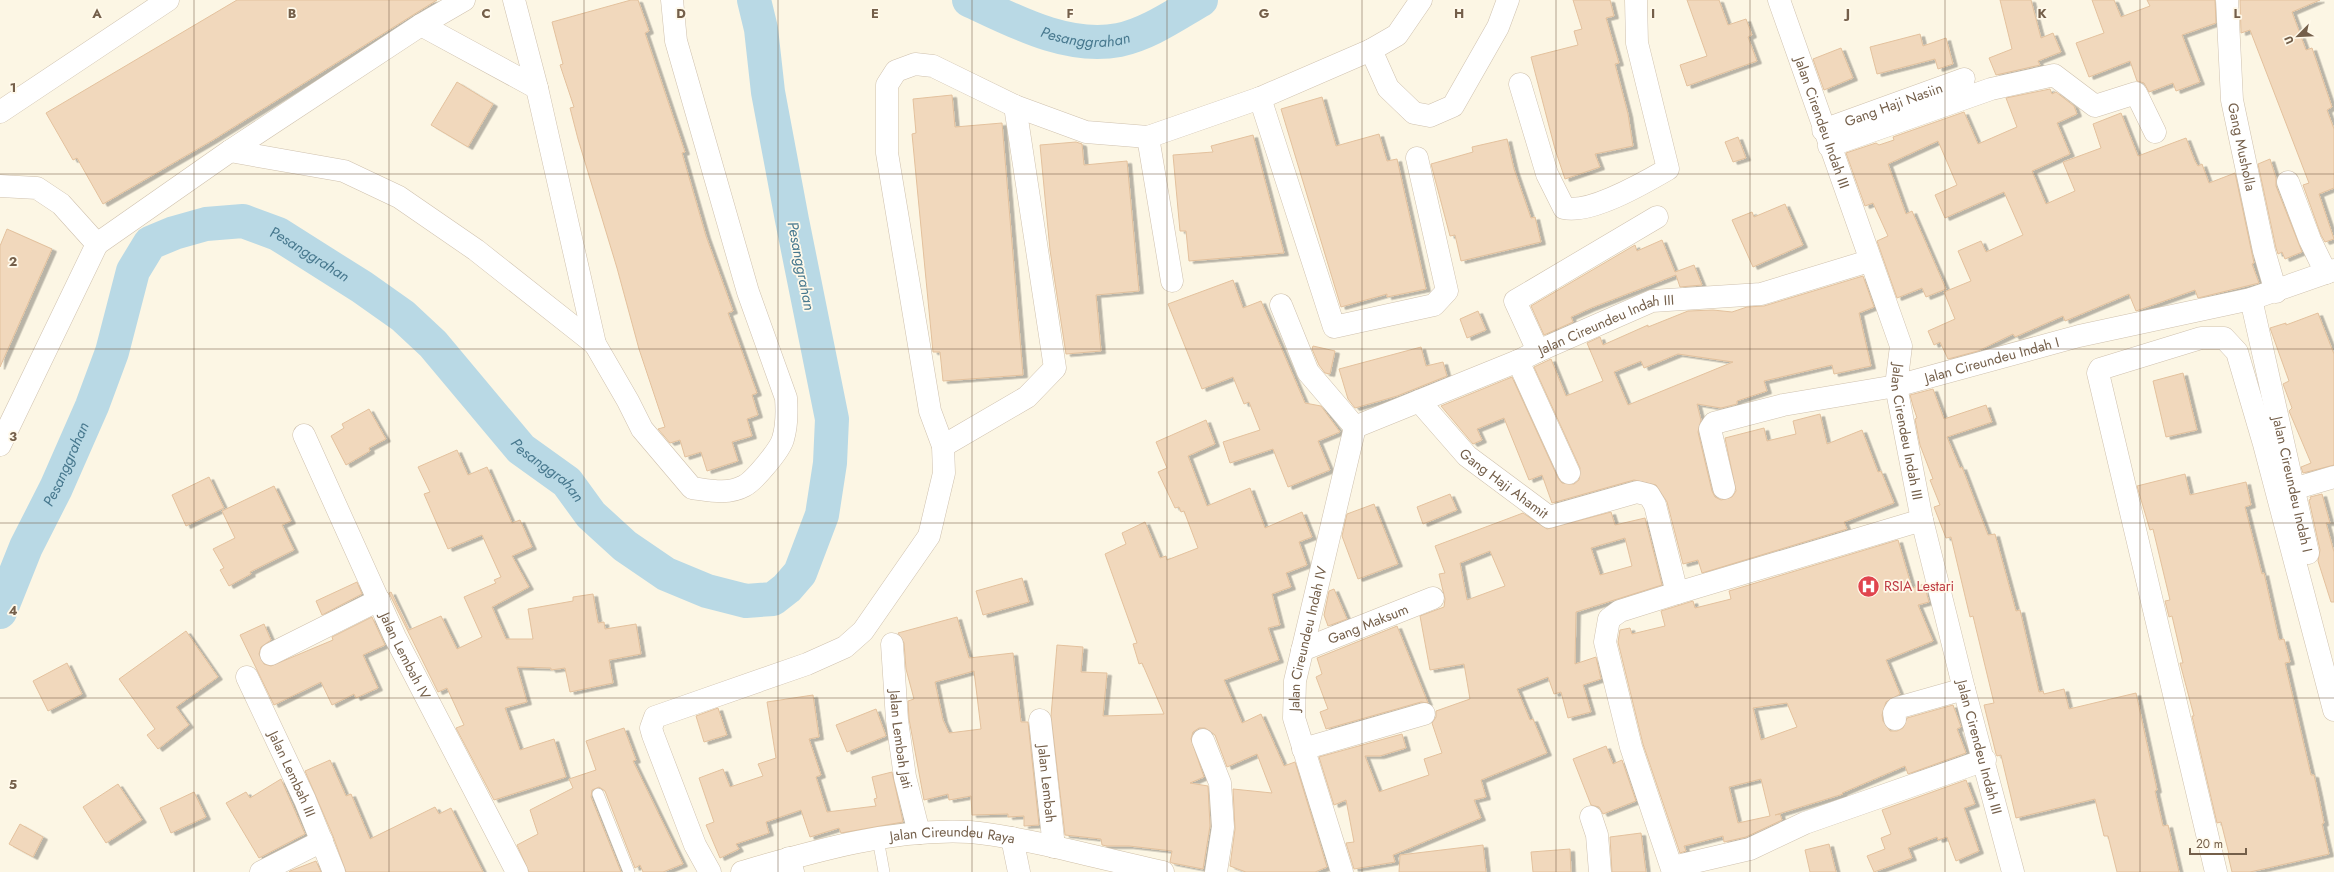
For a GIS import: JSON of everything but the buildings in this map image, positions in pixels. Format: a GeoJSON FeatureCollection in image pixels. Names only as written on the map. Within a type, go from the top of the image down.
{"type":"FeatureCollection","features":[{"type":"Feature","properties":{"kind":"street"},"geometry":{"type":"LineString","coordinates":[[0,112],[168,0]]}},
{"type":"Feature","properties":{"kind":"street"},"geometry":{"type":"LineString","coordinates":[[0,445],[97,244],[230,151],[420,25],[464,0]]}},
{"type":"Feature","properties":{"kind":"street"},"geometry":{"type":"LineString","coordinates":[[514,0],[537,88],[595,344],[628,401],[642,429],[692,488],[720,492],[744,486],[764,467],[783,440],[787,417],[786,398],[748,292],[676,41],[672,0]]}},
{"type":"Feature","properties":{"kind":"street"},"geometry":{"type":"LineString","coordinates":[[710,872],[695,845],[669,780],[653,735],[652,721],[655,717],[807,664],[845,647],[863,631],[929,536],[944,473],[943,446],[930,411],[887,153],[887,85],[896,71],[915,64],[933,66],[1015,106],[1086,132],[1148,137],[1260,98],[1371,50],[1397,35],[1420,0]]}},
{"type":"Feature","properties":{"kind":"street"},"geometry":{"type":"LineString","coordinates":[[1371,50],[1388,88],[1414,114],[1430,116],[1453,106],[1498,27],[1508,0]]}},
{"type":"Feature","properties":{"kind":"street"},"geometry":{"type":"LineString","coordinates":[[1520,84],[1547,174],[1564,208],[1574,211],[1627,192],[1668,169],[1637,43],[1636,0]]}},
{"type":"Feature","properties":{"kind":"street","name":"Jalan Cirendeu Indah III"},"geometry":{"type":"LineString","coordinates":[[1779,0],[1869,261],[1901,346],[1896,386],[1922,520],[1964,689],[1985,760],[2013,872]]}},
{"type":"Feature","properties":{"kind":"street","name":"Gang Musholla"},"geometry":{"type":"LineString","coordinates":[[2227,0],[2232,100],[2264,251],[2276,292]]}},
{"type":"Feature","properties":{"kind":"street"},"geometry":{"type":"LineString","coordinates":[[420,25],[537,88]]}},
{"type":"Feature","properties":{"kind":"street"},"geometry":{"type":"LineString","coordinates":[[1826,138],[1991,89],[2054,75],[2095,106],[2136,93],[2155,132]]}},
{"type":"Feature","properties":{"kind":"street","name":"Gang Haji Nasiin"},"geometry":{"type":"LineString","coordinates":[[1826,138],[1964,79]]}},
{"type":"Feature","properties":{"kind":"street"},"geometry":{"type":"LineString","coordinates":[[1260,98],[1334,327],[1434,305],[1447,291],[1417,158]]}},
{"type":"Feature","properties":{"kind":"street"},"geometry":{"type":"LineString","coordinates":[[943,446],[1027,396],[1055,368],[1015,106]]}},
{"type":"Feature","properties":{"kind":"street"},"geometry":{"type":"LineString","coordinates":[[1148,137],[1172,281]]}},
{"type":"Feature","properties":{"kind":"street"},"geometry":{"type":"LineString","coordinates":[[230,151],[344,171],[399,197],[476,250],[595,344]]}},
{"type":"Feature","properties":{"kind":"street"},"geometry":{"type":"LineString","coordinates":[[2288,182],[2310,240],[2330,272]]}},
{"type":"Feature","properties":{"kind":"street"},"geometry":{"type":"LineString","coordinates":[[0,186],[37,188],[61,204],[97,244]]}},
{"type":"Feature","properties":{"kind":"street"},"geometry":{"type":"LineString","coordinates":[[1538,351],[1515,300],[1657,216]]}},
{"type":"Feature","properties":{"kind":"street","name":"Jalan Cireundeu Indah III"},"geometry":{"type":"LineString","coordinates":[[1355,427],[1518,362],[1538,351],[1652,301],[1761,294],[1869,261]]}},
{"type":"Feature","properties":{"kind":"street","name":"Jalan Cireundeu Indah I"},"geometry":{"type":"LineString","coordinates":[[1724,488],[1710,429],[1712,424],[1783,405],[1896,386],[2078,336],[2251,299],[2276,292],[2330,272]]}},
{"type":"Feature","properties":{"kind":"street","name":"Jalan Cireundeu Indah I"},"geometry":{"type":"LineString","coordinates":[[2251,299],[2334,671]]}},
{"type":"Feature","properties":{"kind":"street"},"geometry":{"type":"LineString","coordinates":[[1281,305],[1308,372],[1355,427]]}},
{"type":"Feature","properties":{"kind":"street"},"geometry":{"type":"LineString","coordinates":[[2216,872],[2098,373],[2100,369],[2201,338],[2224,338],[2237,352],[2264,444],[2334,710]]}},
{"type":"Feature","properties":{"kind":"street"},"geometry":{"type":"LineString","coordinates":[[1518,362],[1568,473]]}},
{"type":"Feature","properties":{"kind":"street","name":"Gang Haji Ahamit"},"geometry":{"type":"LineString","coordinates":[[1419,401],[1467,456],[1550,517],[1637,492],[1649,495],[1655,505],[1677,593]]}},
{"type":"Feature","properties":{"kind":"street","name":"Jalan Cireundeu Indah IV"},"geometry":{"type":"LineString","coordinates":[[1342,872],[1294,718],[1295,681],[1355,427]]}},
{"type":"Feature","properties":{"kind":"street","name":"Jalan Lembah IV"},"geometry":{"type":"LineString","coordinates":[[304,435],[379,600],[485,814],[517,872]]}},
{"type":"Feature","properties":{"kind":"street"},"geometry":{"type":"LineString","coordinates":[[2293,489],[2334,477]]}},
{"type":"Feature","properties":{"kind":"street"},"geometry":{"type":"LineString","coordinates":[[1922,520],[1677,593],[1620,612],[1609,619],[1606,642],[1631,748],[1673,870],[1750,848],[1805,823],[1985,760]]}},
{"type":"Feature","properties":{"kind":"street","name":"Gang Maksum"},"geometry":{"type":"LineString","coordinates":[[1302,650],[1433,598]]}},
{"type":"Feature","properties":{"kind":"street"},"geometry":{"type":"LineString","coordinates":[[271,654],[379,600]]}},
{"type":"Feature","properties":{"kind":"street","name":"Jalan Lembah Jati"},"geometry":{"type":"LineString","coordinates":[[892,644],[897,720],[905,777],[919,833]]}},
{"type":"Feature","properties":{"kind":"street","name":"Jalan Lembah III"},"geometry":{"type":"LineString","coordinates":[[247,677],[305,800],[334,872]]}},
{"type":"Feature","properties":{"kind":"street"},"geometry":{"type":"LineString","coordinates":[[1895,719],[1894,713],[1897,708],[1964,689]]}},
{"type":"Feature","properties":{"kind":"street"},"geometry":{"type":"LineString","coordinates":[[1303,749],[1424,714]]}},
{"type":"Feature","properties":{"kind":"street","name":"Jalan Lembah"},"geometry":{"type":"LineString","coordinates":[[1040,720],[1054,847]]}},
{"type":"Feature","properties":{"kind":"street"},"geometry":{"type":"LineString","coordinates":[[1203,740],[1220,783],[1223,827],[1216,872]]}},
{"type":"Feature","properties":{"kind":"street"},"geometry":{"type":"LineString","coordinates":[[1591,817],[1597,835],[1600,872]]}},
{"type":"Feature","properties":{"kind":"street","name":"Jalan Cireundeu Raya"},"geometry":{"type":"LineString","coordinates":[[742,872],[791,865],[878,839],[919,833],[971,832],[1012,838],[1163,872]]}},
{"type":"Feature","properties":{"kind":"street"},"geometry":{"type":"LineString","coordinates":[[1012,838],[1019,872]]}},
{"type":"Feature","properties":{"kind":"street"},"geometry":{"type":"LineString","coordinates":[[261,872],[322,841]]}},
{"type":"Feature","properties":{"kind":"lane"},"geometry":{"type":"LineString","coordinates":[[598,794],[629,872]]}},
{"type":"Feature","properties":{"kind":"lane"},"geometry":{"type":"LineString","coordinates":[[878,839],[884,872]]}},
{"type":"Feature","properties":{"kind":"waterway","name":"Pesanggrahan"},"geometry":{"type":"LineString","coordinates":[[0,612],[26,547],[56,488],[92,406],[112,352],[133,271],[150,243],[174,233],[206,224],[243,221],[278,234],[362,287],[403,316],[433,344],[521,449],[567,482],[591,515],[625,546],[666,574],[707,591],[746,601],[773,599],[787,588],[800,573],[822,515],[830,463],[832,419],[768,92],[761,29],[754,0]]}},
{"type":"Feature","properties":{"kind":"waterway","name":"Pesanggrahan"},"geometry":{"type":"LineString","coordinates":[[969,0],[1004,17],[1041,32],[1080,41],[1099,42],[1119,40],[1151,29],[1201,0]]}},
{"type":"Feature","properties":{"kind":"place","name":"RSIA Lestari"},"geometry":{"type":"Point","coordinates":[1869,586]}}]}
